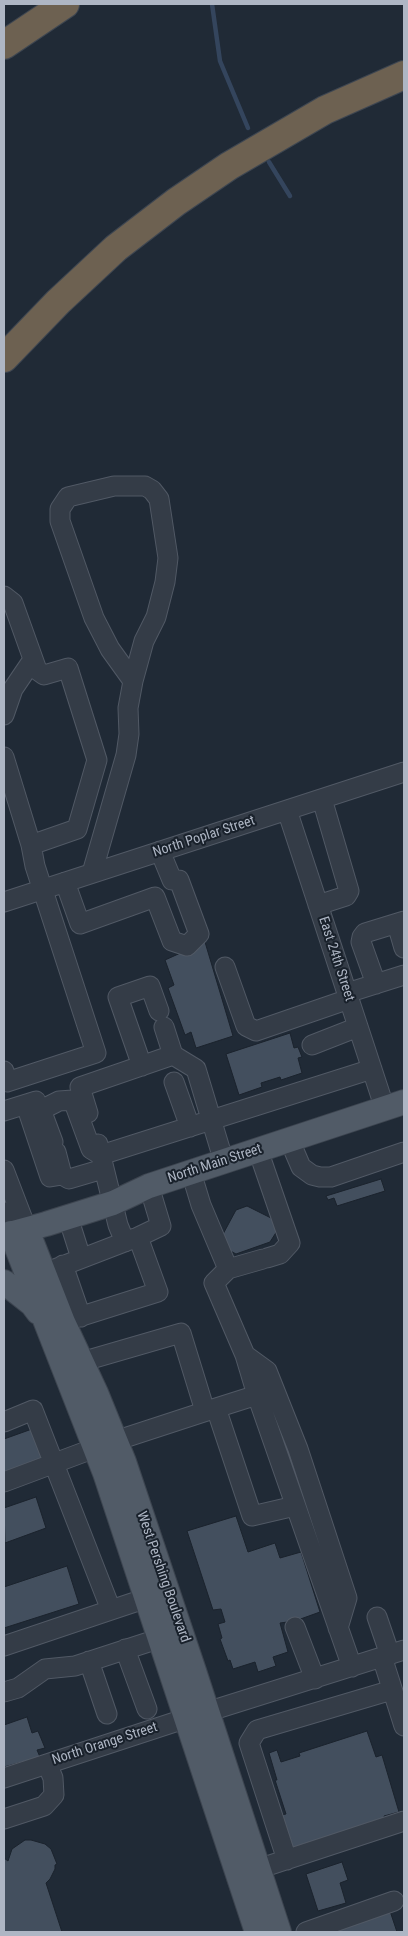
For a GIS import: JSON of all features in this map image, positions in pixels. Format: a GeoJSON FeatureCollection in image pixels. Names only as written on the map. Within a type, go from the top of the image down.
{"type":"FeatureCollection","features":[{"type":"Feature","properties":{"kind":"highway"},"geometry":{"type":"LineString","coordinates":[[4,358],[58,302],[116,248],[176,202],[229,166],[308,120],[343,101],[404,75]]}},
{"type":"Feature","properties":{"kind":"main road","name":"North Main Street"},"geometry":{"type":"LineString","coordinates":[[12,1230],[68,1217],[113,1203],[149,1186],[395,1105]]}},
{"type":"Feature","properties":{"kind":"main road","name":"West Pershing Boulevard"},"geometry":{"type":"LineString","coordinates":[[12,1230],[54,1269],[63,1320],[105,1444],[124,1462],[257,1932]]}},
{"type":"Feature","properties":{"kind":"main road","name":"West Pershing Boulevard"},"geometry":{"type":"LineString","coordinates":[[12,1230],[63,1320],[81,1362],[160,1638],[197,1715],[258,1869],[279,1932]]}},
{"type":"Feature","properties":{"kind":"main road"},"geometry":{"type":"LineString","coordinates":[[4,1282],[32,1304],[63,1320]]}},
{"type":"Feature","properties":{"kind":"street"},"geometry":{"type":"LineString","coordinates":[[92,873],[126,755],[129,734],[128,708],[133,681],[144,642],[156,617],[165,582],[168,558],[159,499],[152,490],[145,486],[114,486],[68,497],[60,509],[60,521],[94,618],[110,649],[133,681]]}},
{"type":"Feature","properties":{"kind":"street"},"geometry":{"type":"LineString","coordinates":[[4,596],[13,603],[32,661],[37,670],[44,675],[68,668],[97,760],[77,829],[35,843]]}},
{"type":"Feature","properties":{"kind":"street"},"geometry":{"type":"LineString","coordinates":[[4,714],[13,689],[32,661]]}},
{"type":"Feature","properties":{"kind":"street"},"geometry":{"type":"LineString","coordinates":[[4,757],[35,843],[55,885],[80,924],[156,897],[172,941],[187,946],[199,934],[179,880],[172,880],[160,851]]}},
{"type":"Feature","properties":{"kind":"street","name":"North Poplar Street"},"geometry":{"type":"LineString","coordinates":[[4,902],[404,772]]}},
{"type":"Feature","properties":{"kind":"street"},"geometry":{"type":"LineString","coordinates":[[318,905],[346,896],[349,891],[322,798]]}},
{"type":"Feature","properties":{"kind":"street","name":"East 24th Street"},"geometry":{"type":"LineString","coordinates":[[287,810],[372,1069],[395,1105]]}},
{"type":"Feature","properties":{"kind":"street"},"geometry":{"type":"LineString","coordinates":[[5,1078],[96,1053],[55,885]]}},
{"type":"Feature","properties":{"kind":"street"},"geometry":{"type":"LineString","coordinates":[[376,984],[361,942],[362,937],[366,933],[400,922],[404,948]]}},
{"type":"Feature","properties":{"kind":"street"},"geometry":{"type":"LineString","coordinates":[[225,967],[246,1026],[256,1031],[404,975]]}},
{"type":"Feature","properties":{"kind":"street"},"geometry":{"type":"LineString","coordinates":[[142,1066],[118,997],[150,986],[173,1055],[196,1069],[224,1162]]}},
{"type":"Feature","properties":{"kind":"street"},"geometry":{"type":"LineString","coordinates":[[312,1045],[358,1027]]}},
{"type":"Feature","properties":{"kind":"street"},"geometry":{"type":"LineString","coordinates":[[4,1112],[80,1088],[173,1055]]}},
{"type":"Feature","properties":{"kind":"street"},"geometry":{"type":"LineString","coordinates":[[26,1104],[50,1177],[62,1175],[69,1179],[102,1162],[190,1127],[372,1069]]}},
{"type":"Feature","properties":{"kind":"street"},"geometry":{"type":"LineString","coordinates":[[174,1082],[190,1127]]}},
{"type":"Feature","properties":{"kind":"street"},"geometry":{"type":"LineString","coordinates":[[63,1320],[158,1292],[131,1239],[118,1225],[80,1088]]}},
{"type":"Feature","properties":{"kind":"street"},"geometry":{"type":"LineString","coordinates":[[62,1175],[44,1115],[45,1108],[59,1101],[73,1100],[91,1149],[102,1162]]}},
{"type":"Feature","properties":{"kind":"street"},"geometry":{"type":"LineString","coordinates":[[289,1139],[301,1167],[312,1175],[320,1177],[331,1177],[404,1152]]}},
{"type":"Feature","properties":{"kind":"street"},"geometry":{"type":"LineString","coordinates":[[258,1150],[290,1243],[280,1254],[228,1269],[214,1283],[245,1355],[295,1506],[352,1667]]}},
{"type":"Feature","properties":{"kind":"street"},"geometry":{"type":"LineString","coordinates":[[4,1170],[12,1230]]}},
{"type":"Feature","properties":{"kind":"street"},"geometry":{"type":"LineString","coordinates":[[191,1172],[201,1205],[228,1269]]}},
{"type":"Feature","properties":{"kind":"street"},"geometry":{"type":"LineString","coordinates":[[54,1269],[161,1226],[149,1186]]}},
{"type":"Feature","properties":{"kind":"street"},"geometry":{"type":"LineString","coordinates":[[68,1217],[81,1258]]}},
{"type":"Feature","properties":{"kind":"street"},"geometry":{"type":"LineString","coordinates":[[81,1362],[181,1333],[252,1516],[295,1506]]}},
{"type":"Feature","properties":{"kind":"street"},"geometry":{"type":"LineString","coordinates":[[245,1355],[267,1371],[298,1449],[347,1598],[338,1628]]}},
{"type":"Feature","properties":{"kind":"street"},"geometry":{"type":"LineString","coordinates":[[4,1482],[105,1444],[257,1395]]}},
{"type":"Feature","properties":{"kind":"street"},"geometry":{"type":"LineString","coordinates":[[4,1422],[33,1410],[110,1610]]}},
{"type":"Feature","properties":{"kind":"street"},"geometry":{"type":"LineString","coordinates":[[4,1646],[147,1598]]}},
{"type":"Feature","properties":{"kind":"street"},"geometry":{"type":"LineString","coordinates":[[377,1617],[392,1654],[392,1690],[404,1726]]}},
{"type":"Feature","properties":{"kind":"street"},"geometry":{"type":"LineString","coordinates":[[295,1627],[314,1679]]}},
{"type":"Feature","properties":{"kind":"street"},"geometry":{"type":"LineString","coordinates":[[4,1692],[18,1688],[45,1669],[75,1666],[160,1638]]}},
{"type":"Feature","properties":{"kind":"street"},"geometry":{"type":"LineString","coordinates":[[126,1649],[147,1709]]}},
{"type":"Feature","properties":{"kind":"street","name":"North Orange Street"},"geometry":{"type":"LineString","coordinates":[[4,1778],[392,1654]]}},
{"type":"Feature","properties":{"kind":"street"},"geometry":{"type":"LineString","coordinates":[[89,1661],[107,1714]]}},
{"type":"Feature","properties":{"kind":"street"},"geometry":{"type":"LineString","coordinates":[[286,1860],[248,1743],[257,1730],[392,1690]]}},
{"type":"Feature","properties":{"kind":"street"},"geometry":{"type":"LineString","coordinates":[[248,1700],[257,1730]]}},
{"type":"Feature","properties":{"kind":"street"},"geometry":{"type":"LineString","coordinates":[[4,1820],[44,1806],[54,1795],[53,1778],[47,1764]]}},
{"type":"Feature","properties":{"kind":"street"},"geometry":{"type":"LineString","coordinates":[[258,1869],[404,1820]]}},
{"type":"Feature","properties":{"kind":"street"},"geometry":{"type":"LineString","coordinates":[[306,1932],[394,1901]]}},
{"type":"Feature","properties":{"kind":"building"},"geometry":{"type":"Polygon","coordinates":[[[205,942],[233,1036],[196,1048],[191,1032],[185,1035],[168,988],[174,985],[165,960],[205,942]]]}},
{"type":"Feature","properties":{"kind":"building"},"geometry":{"type":"Polygon","coordinates":[[[290,1033],[294,1048],[298,1047],[302,1057],[298,1058],[302,1073],[281,1080],[280,1077],[261,1083],[262,1087],[239,1095],[226,1054],[290,1033]]]}},
{"type":"Feature","properties":{"kind":"building"},"geometry":{"type":"Polygon","coordinates":[[[381,1179],[385,1191],[337,1206],[334,1198],[328,1200],[326,1196],[381,1179]]]}},
{"type":"Feature","properties":{"kind":"building"},"geometry":{"type":"Polygon","coordinates":[[[247,1206],[273,1219],[277,1231],[270,1242],[236,1254],[225,1248],[222,1236],[236,1210],[247,1206]]]}},
{"type":"Feature","properties":{"kind":"building"},"geometry":{"type":"Polygon","coordinates":[[[32,1429],[42,1459],[4,1472],[4,1439],[32,1429]]]}},
{"type":"Feature","properties":{"kind":"building"},"geometry":{"type":"Polygon","coordinates":[[[36,1497],[46,1528],[5,1543],[4,1508],[36,1497]]]}},
{"type":"Feature","properties":{"kind":"building"},"geometry":{"type":"Polygon","coordinates":[[[236,1516],[248,1552],[275,1543],[280,1558],[301,1552],[320,1612],[295,1621],[280,1623],[288,1652],[273,1657],[276,1666],[258,1672],[255,1662],[233,1669],[230,1660],[228,1661],[220,1639],[222,1638],[218,1624],[225,1622],[221,1609],[213,1610],[187,1531],[236,1516]]]}},
{"type":"Feature","properties":{"kind":"building"},"geometry":{"type":"Polygon","coordinates":[[[67,1566],[79,1604],[4,1628],[4,1587],[67,1566]]]}},
{"type":"Feature","properties":{"kind":"building"},"geometry":{"type":"Polygon","coordinates":[[[27,1717],[32,1733],[38,1731],[45,1748],[37,1750],[40,1757],[4,1767],[4,1725],[27,1717]]]}},
{"type":"Feature","properties":{"kind":"building"},"geometry":{"type":"Polygon","coordinates":[[[367,1731],[376,1757],[382,1755],[399,1812],[384,1816],[385,1822],[292,1849],[281,1815],[286,1814],[269,1753],[277,1750],[281,1762],[300,1756],[299,1753],[367,1731]]]}},
{"type":"Feature","properties":{"kind":"building"},"geometry":{"type":"Polygon","coordinates":[[[25,1840],[45,1844],[51,1849],[57,1864],[46,1883],[62,1932],[4,1932],[4,1858],[8,1861],[12,1849],[25,1840]]]}},
{"type":"Feature","properties":{"kind":"building"},"geometry":{"type":"Polygon","coordinates":[[[342,1862],[348,1880],[340,1883],[346,1903],[318,1911],[306,1874],[342,1862]]]}},
{"type":"Feature","properties":{"kind":"building"},"geometry":{"type":"Polygon","coordinates":[[[390,1911],[397,1932],[324,1932],[390,1911]]]}},
{"type":"Feature","properties":{"kind":"waterway"},"geometry":{"type":"LineString","coordinates":[[212,4],[220,61],[248,128]]}},
{"type":"Feature","properties":{"kind":"waterway"},"geometry":{"type":"LineString","coordinates":[[269,162],[290,196]]}}]}
